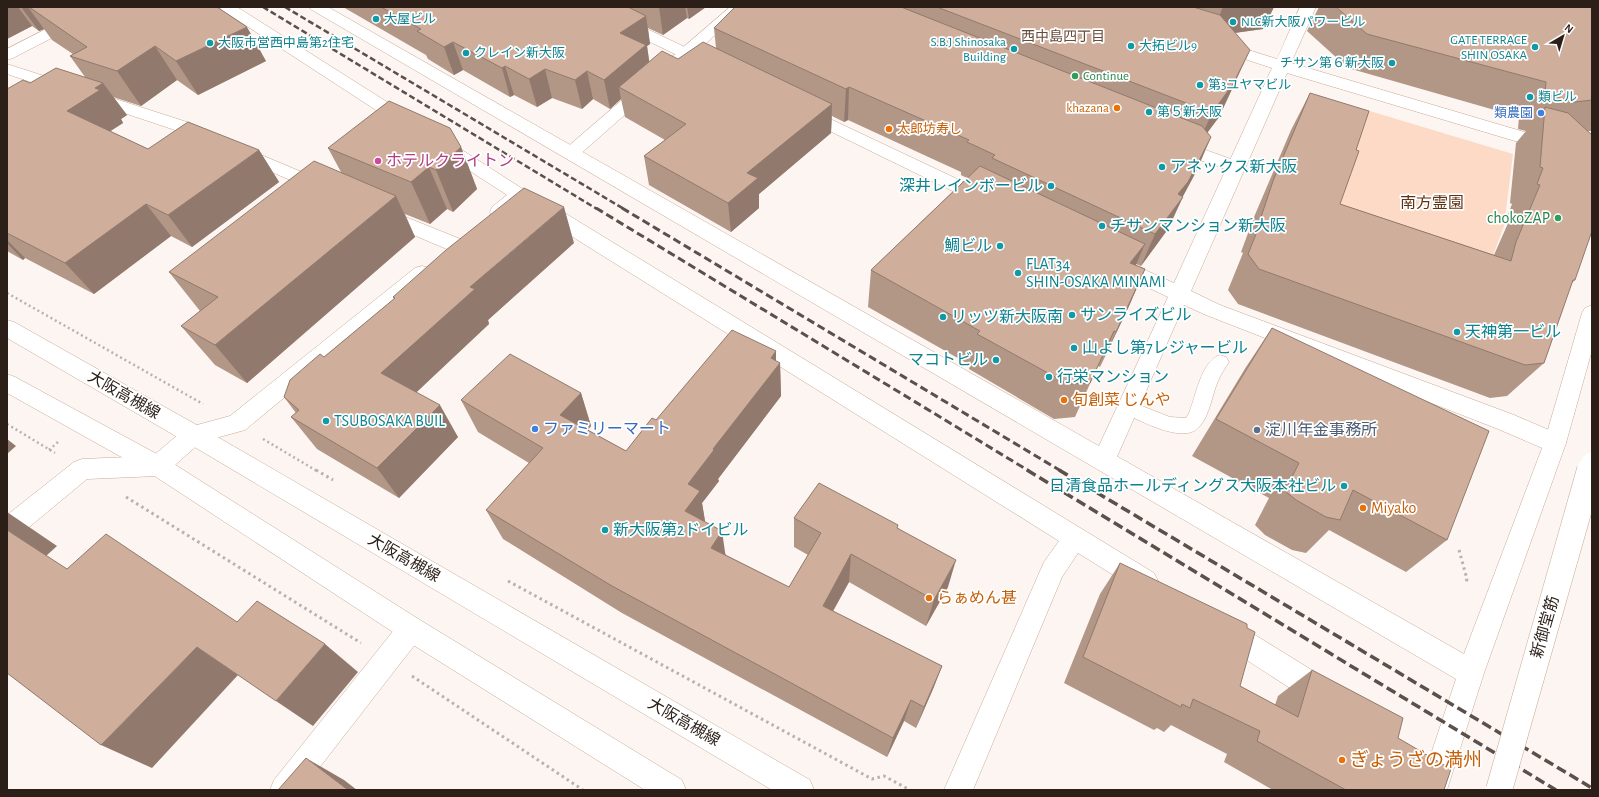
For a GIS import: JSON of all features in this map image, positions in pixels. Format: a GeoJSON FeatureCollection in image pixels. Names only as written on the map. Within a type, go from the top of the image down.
{"type":"FeatureCollection","features":[{"type":"Feature","properties":{"kind":"main road"},"geometry":{"type":"LineString","coordinates":[[227,7],[520,195],[1075,536],[1162,592]]}},
{"type":"Feature","properties":{"kind":"main road"},"geometry":{"type":"LineString","coordinates":[[317,7],[1471,673]]}},
{"type":"Feature","properties":{"kind":"main road"},"geometry":{"type":"LineString","coordinates":[[589,7],[693,57]]}},
{"type":"Feature","properties":{"kind":"main road"},"geometry":{"type":"LineString","coordinates":[[570,153],[693,57],[740,7]]}},
{"type":"Feature","properties":{"kind":"main road"},"geometry":{"type":"LineString","coordinates":[[1104,461],[1308,7]]}},
{"type":"Feature","properties":{"kind":"main road"},"geometry":{"type":"LineString","coordinates":[[7,55],[87,9]]}},
{"type":"Feature","properties":{"kind":"main road"},"geometry":{"type":"LineString","coordinates":[[1209,42],[1282,66],[1592,158]]}},
{"type":"Feature","properties":{"kind":"main road"},"geometry":{"type":"LineString","coordinates":[[7,69],[184,127],[334,192]]}},
{"type":"Feature","properties":{"kind":"main road"},"geometry":{"type":"LineString","coordinates":[[792,106],[999,207]]}},
{"type":"Feature","properties":{"kind":"main road"},"geometry":{"type":"LineString","coordinates":[[1163,140],[1207,158],[1236,167]]}},
{"type":"Feature","properties":{"kind":"main road"},"geometry":{"type":"LineString","coordinates":[[485,222],[520,195]]}},
{"type":"Feature","properties":{"kind":"main road"},"geometry":{"type":"LineString","coordinates":[[7,530],[82,469],[158,466],[194,435],[236,423],[451,249],[370,208]]}},
{"type":"Feature","properties":{"kind":"main road"},"geometry":{"type":"LineString","coordinates":[[1099,255],[1212,310],[1499,419],[1555,443]]}},
{"type":"Feature","properties":{"kind":"main road"},"geometry":{"type":"LineString","coordinates":[[1432,771],[1471,673],[1555,443],[1592,313]]}},
{"type":"Feature","properties":{"kind":"main road","name":"大阪高槻線"},"geometry":{"type":"LineString","coordinates":[[7,328],[194,435],[800,790]]}},
{"type":"Feature","properties":{"kind":"main road"},"geometry":{"type":"LineString","coordinates":[[7,383],[158,466],[411,629],[672,790]]}},
{"type":"Feature","properties":{"kind":"main road","name":"新御堂筋"},"geometry":{"type":"LineString","coordinates":[[1499,790],[1592,463]]}},
{"type":"Feature","properties":{"kind":"main road"},"geometry":{"type":"LineString","coordinates":[[958,790],[1053,570],[1075,536]]}},
{"type":"Feature","properties":{"kind":"main road"},"geometry":{"type":"LineString","coordinates":[[1209,621],[1344,706]]}},
{"type":"Feature","properties":{"kind":"main road"},"geometry":{"type":"LineString","coordinates":[[284,790],[411,629]]}},
{"type":"Feature","properties":{"kind":"lane"},"geometry":{"type":"LineString","coordinates":[[1129,408],[1174,426],[1184,427],[1188,425],[1193,422],[1214,368],[1220,362]]}},
{"type":"Feature","properties":{"kind":"path"},"geometry":{"type":"LineString","coordinates":[[7,293],[337,482]]}},
{"type":"Feature","properties":{"kind":"path"},"geometry":{"type":"LineString","coordinates":[[7,424],[82,469]]}},
{"type":"Feature","properties":{"kind":"path"},"geometry":{"type":"LineString","coordinates":[[122,495],[387,660],[583,790]]}},
{"type":"Feature","properties":{"kind":"path"},"geometry":{"type":"LineString","coordinates":[[1459,550],[1467,579],[1466,582]]}},
{"type":"Feature","properties":{"kind":"path"},"geometry":{"type":"LineString","coordinates":[[506,580],[872,779],[884,776],[910,790]]}},
{"type":"Feature","properties":{"kind":"green space","name":"南方霊園"},"geometry":{"type":"Polygon","coordinates":[[[1363,109],[1513,154],[1504,226],[1479,293],[1320,239],[1363,109]]]}},
{"type":"Feature","properties":{"kind":"building"},"geometry":{"type":"Polygon","coordinates":[[[29,7],[217,7],[247,27],[176,61],[155,46],[117,71],[70,56],[87,47],[29,7]]]}},
{"type":"Feature","properties":{"kind":"building"},"geometry":{"type":"Polygon","coordinates":[[[381,7],[628,7],[646,16],[620,33],[646,45],[604,80],[587,71],[575,80],[545,69],[529,79],[505,66],[502,68],[453,42],[444,47],[417,31],[421,29],[381,7]]]}},
{"type":"Feature","properties":{"kind":"building"},"geometry":{"type":"Polygon","coordinates":[[[735,7],[901,7],[1202,126],[1211,137],[1188,182],[1178,194],[1183,197],[1155,234],[992,158],[995,155],[967,142],[969,140],[849,87],[846,89],[714,28],[735,7]]]}},
{"type":"Feature","properties":{"kind":"building"},"geometry":{"type":"Polygon","coordinates":[[[937,7],[1193,7],[1220,15],[1250,50],[1233,84],[1212,113],[937,7]]]}},
{"type":"Feature","properties":{"kind":"building"},"geometry":{"type":"Polygon","coordinates":[[[1336,7],[1592,7],[1592,100],[1575,102],[1545,94],[1546,82],[1367,34],[1336,7]]]}},
{"type":"Feature","properties":{"kind":"building"},"geometry":{"type":"Polygon","coordinates":[[[703,42],[832,104],[747,173],[758,178],[728,203],[644,156],[686,124],[619,87],[662,51],[678,59],[703,42]]]}},
{"type":"Feature","properties":{"kind":"building"},"geometry":{"type":"Polygon","coordinates":[[[56,68],[103,83],[95,88],[100,90],[67,111],[148,149],[188,122],[259,150],[168,215],[146,204],[65,263],[7,233],[7,89],[23,80],[30,83],[56,68]]]}},
{"type":"Feature","properties":{"kind":"building"},"geometry":{"type":"Polygon","coordinates":[[[1310,93],[1369,111],[1356,150],[1359,151],[1340,204],[1511,261],[1516,242],[1540,185],[1537,184],[1543,168],[1540,167],[1545,107],[1568,113],[1592,135],[1592,231],[1544,363],[1525,365],[1259,269],[1248,254],[1263,217],[1261,217],[1273,181],[1310,93]]]}},
{"type":"Feature","properties":{"kind":"building"},"geometry":{"type":"Polygon","coordinates":[[[389,101],[450,128],[461,147],[436,170],[429,167],[411,182],[328,148],[389,101]]]}},
{"type":"Feature","properties":{"kind":"building"},"geometry":{"type":"Polygon","coordinates":[[[314,161],[396,196],[215,345],[181,326],[218,297],[169,272],[314,161]]]}},
{"type":"Feature","properties":{"kind":"building"},"geometry":{"type":"Polygon","coordinates":[[[980,166],[1145,244],[1130,263],[1145,269],[1116,332],[1114,331],[1090,383],[1068,384],[977,334],[980,331],[871,270],[980,166]]]}},
{"type":"Feature","properties":{"kind":"building"},"geometry":{"type":"Polygon","coordinates":[[[524,188],[564,207],[470,287],[475,289],[381,373],[440,405],[377,468],[291,417],[299,410],[284,397],[290,380],[320,354],[324,357],[395,298],[393,297],[446,250],[524,188]]]}},
{"type":"Feature","properties":{"kind":"building"},"geometry":{"type":"Polygon","coordinates":[[[1272,328],[1489,431],[1447,540],[1353,490],[1340,520],[1326,517],[1296,500],[1285,491],[1299,463],[1216,419],[1272,328]]]}},
{"type":"Feature","properties":{"kind":"building"},"geometry":{"type":"Polygon","coordinates":[[[732,330],[776,351],[771,358],[780,363],[713,449],[714,450],[688,484],[700,491],[685,511],[722,531],[711,548],[789,587],[821,533],[794,518],[819,483],[898,525],[897,528],[956,560],[934,600],[851,554],[823,606],[942,666],[924,707],[911,700],[893,738],[612,586],[486,510],[543,448],[461,400],[510,354],[581,393],[560,415],[626,451],[652,418],[656,420],[732,330]]]}},
{"type":"Feature","properties":{"kind":"building"},"geometry":{"type":"Polygon","coordinates":[[[7,530],[67,569],[106,534],[237,622],[257,601],[325,644],[276,701],[197,647],[101,745],[7,673],[7,530]]]}},
{"type":"Feature","properties":{"kind":"building"},"geometry":{"type":"Polygon","coordinates":[[[1120,563],[1247,624],[1247,628],[1255,632],[1240,686],[1298,717],[1312,670],[1403,718],[1398,738],[1451,769],[1444,790],[1346,790],[1257,741],[1260,731],[1193,699],[1190,708],[1182,704],[1181,707],[1083,657],[1120,563]]]}},
{"type":"Feature","properties":{"kind":"building"},"geometry":{"type":"Polygon","coordinates":[[[306,758],[348,790],[278,790],[306,758]]]}},
{"type":"Feature","properties":{"kind":"railway"},"geometry":{"type":"LineString","coordinates":[[263,7],[597,209]]}},
{"type":"Feature","properties":{"kind":"railway"},"geometry":{"type":"LineString","coordinates":[[285,7],[624,209]]}},
{"type":"Feature","properties":{"kind":"railway"},"geometry":{"type":"LineString","coordinates":[[596,208],[1029,471]]}},
{"type":"Feature","properties":{"kind":"railway"},"geometry":{"type":"LineString","coordinates":[[622,208],[1061,471]]}},
{"type":"Feature","properties":{"kind":"railway"},"geometry":{"type":"LineString","coordinates":[[1027,470],[1556,790]]}},
{"type":"Feature","properties":{"kind":"railway"},"geometry":{"type":"LineString","coordinates":[[1059,470],[1592,788]]}},
{"type":"Feature","properties":{"kind":"place","name":"大屋ビル"},"geometry":{"type":"Point","coordinates":[376,19]}},
{"type":"Feature","properties":{"kind":"place","name":"NLC新大阪パワービル"},"geometry":{"type":"Point","coordinates":[1233,22]}},
{"type":"Feature","properties":{"kind":"place","name":"大阪市営西中島第2住宅"},"geometry":{"type":"Point","coordinates":[210,43]}},
{"type":"Feature","properties":{"kind":"place","name":"大拓ビル9"},"geometry":{"type":"Point","coordinates":[1131,46]}},
{"type":"Feature","properties":{"kind":"place","name":"GATE TERRACE SHIN OSAKA"},"geometry":{"type":"Point","coordinates":[1535,47]}},
{"type":"Feature","properties":{"kind":"place","name":"S.B.J Shinosaka Building"},"geometry":{"type":"Point","coordinates":[1014,49]}},
{"type":"Feature","properties":{"kind":"place","name":"クレイン新大阪"},"geometry":{"type":"Point","coordinates":[466,53]}},
{"type":"Feature","properties":{"kind":"place","name":"チサン第６新大阪"},"geometry":{"type":"Point","coordinates":[1392,63]}},
{"type":"Feature","properties":{"kind":"place","name":"Continue"},"geometry":{"type":"Point","coordinates":[1075,76]}},
{"type":"Feature","properties":{"kind":"place","name":"第3ユヤマビル"},"geometry":{"type":"Point","coordinates":[1200,85]}},
{"type":"Feature","properties":{"kind":"place","name":"類ビル"},"geometry":{"type":"Point","coordinates":[1530,97]}},
{"type":"Feature","properties":{"kind":"place","name":"khazana"},"geometry":{"type":"Point","coordinates":[1117,108]}},
{"type":"Feature","properties":{"kind":"place","name":"第５新大阪"},"geometry":{"type":"Point","coordinates":[1149,112]}},
{"type":"Feature","properties":{"kind":"place","name":"類農園"},"geometry":{"type":"Point","coordinates":[1541,113]}},
{"type":"Feature","properties":{"kind":"place","name":"太郎坊寿し"},"geometry":{"type":"Point","coordinates":[889,129]}},
{"type":"Feature","properties":{"kind":"place","name":"ホテルクライトン"},"geometry":{"type":"Point","coordinates":[378,161]}},
{"type":"Feature","properties":{"kind":"place","name":"アネックス新大阪"},"geometry":{"type":"Point","coordinates":[1162,167]}},
{"type":"Feature","properties":{"kind":"place","name":"深井レインボービル"},"geometry":{"type":"Point","coordinates":[1051,186]}},
{"type":"Feature","properties":{"kind":"place","name":"chokoZAP"},"geometry":{"type":"Point","coordinates":[1558,218]}},
{"type":"Feature","properties":{"kind":"place","name":"チサンマンション新大阪"},"geometry":{"type":"Point","coordinates":[1102,226]}},
{"type":"Feature","properties":{"kind":"place","name":"鯛ビル"},"geometry":{"type":"Point","coordinates":[1000,246]}},
{"type":"Feature","properties":{"kind":"place","name":"FLAT34 SHIN-OSAKA MINAMI"},"geometry":{"type":"Point","coordinates":[1018,273]}},
{"type":"Feature","properties":{"kind":"place","name":"サンライズビル"},"geometry":{"type":"Point","coordinates":[1072,315]}},
{"type":"Feature","properties":{"kind":"place","name":"リッツ新大阪南"},"geometry":{"type":"Point","coordinates":[943,317]}},
{"type":"Feature","properties":{"kind":"place","name":"天神第一ビル"},"geometry":{"type":"Point","coordinates":[1457,332]}},
{"type":"Feature","properties":{"kind":"place","name":"山よし第7レジャービル"},"geometry":{"type":"Point","coordinates":[1074,348]}},
{"type":"Feature","properties":{"kind":"place","name":"マコトビル"},"geometry":{"type":"Point","coordinates":[996,360]}},
{"type":"Feature","properties":{"kind":"place","name":"行栄マンション"},"geometry":{"type":"Point","coordinates":[1049,377]}},
{"type":"Feature","properties":{"kind":"place","name":"旬創菜 じんや"},"geometry":{"type":"Point","coordinates":[1064,400]}},
{"type":"Feature","properties":{"kind":"place","name":"TSUBOSAKA BUIL"},"geometry":{"type":"Point","coordinates":[326,421]}},
{"type":"Feature","properties":{"kind":"place","name":"ファミリーマート"},"geometry":{"type":"Point","coordinates":[535,429]}},
{"type":"Feature","properties":{"kind":"place","name":"淀川年金事務所"},"geometry":{"type":"Point","coordinates":[1257,430]}},
{"type":"Feature","properties":{"kind":"place","name":"日清食品ホールディングス大阪本社ビル"},"geometry":{"type":"Point","coordinates":[1344,486]}},
{"type":"Feature","properties":{"kind":"place","name":"Miyako"},"geometry":{"type":"Point","coordinates":[1363,508]}},
{"type":"Feature","properties":{"kind":"place","name":"新大阪第2ドイビル"},"geometry":{"type":"Point","coordinates":[605,530]}},
{"type":"Feature","properties":{"kind":"place","name":"らぁめん甚"},"geometry":{"type":"Point","coordinates":[929,598]}},
{"type":"Feature","properties":{"kind":"place","name":"ぎょうざの満州"},"geometry":{"type":"Point","coordinates":[1342,760]}},
{"type":"Feature","properties":{"kind":"district","name":"西中島四丁目"},"geometry":{"type":"Point","coordinates":[1063,37]}}]}
